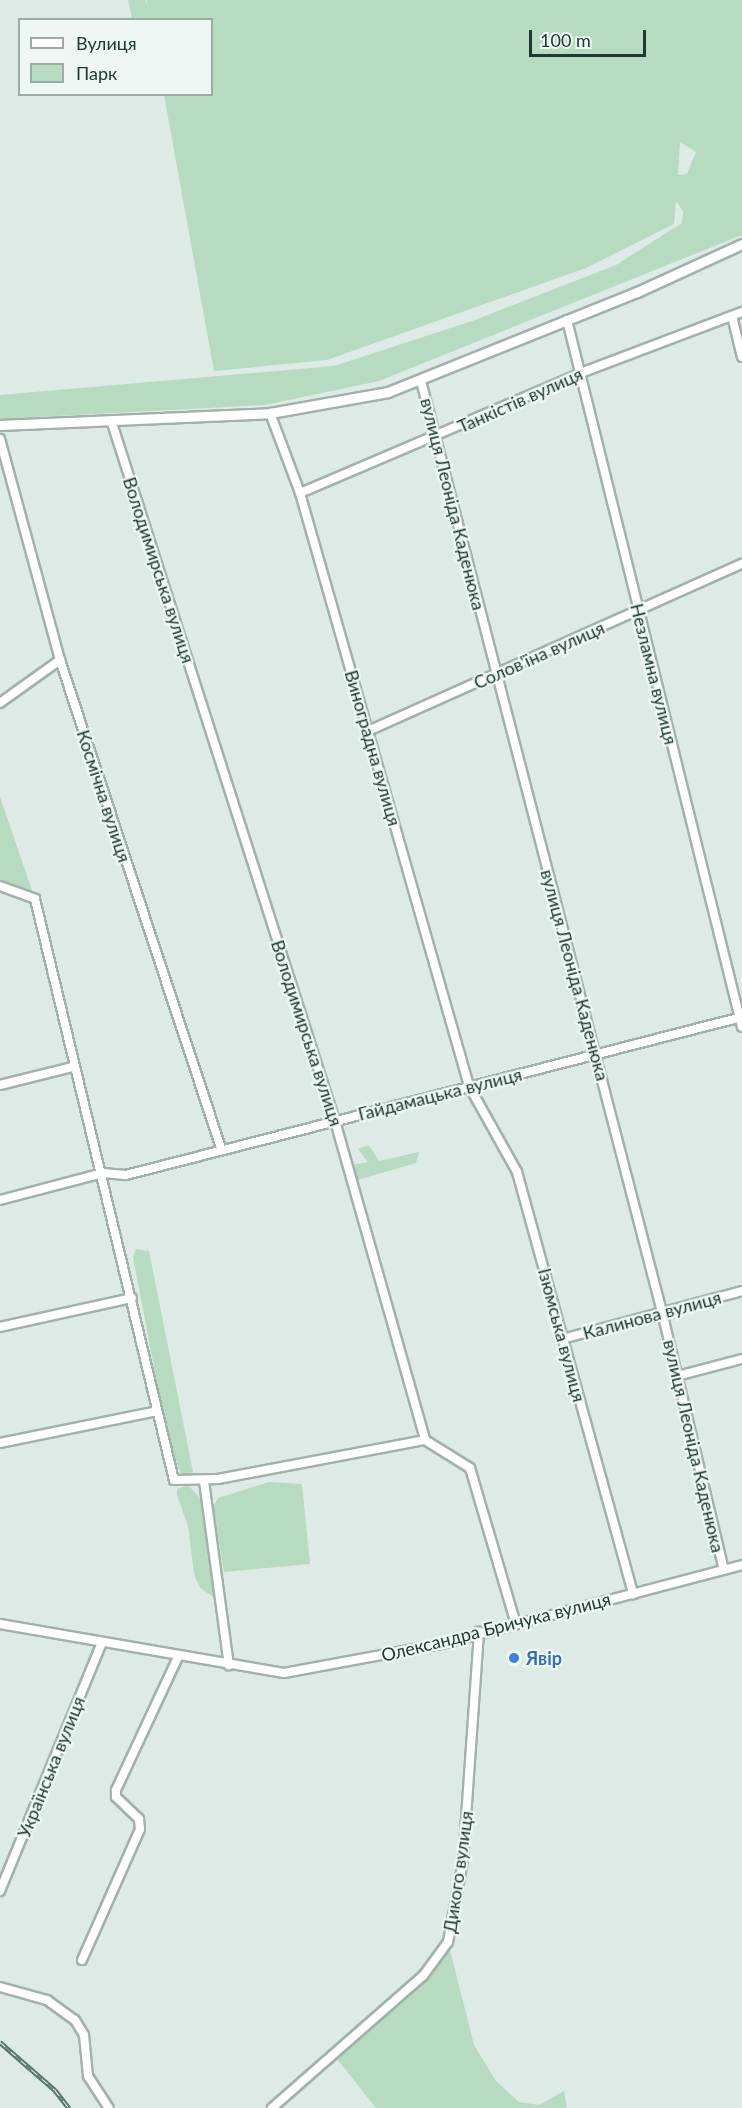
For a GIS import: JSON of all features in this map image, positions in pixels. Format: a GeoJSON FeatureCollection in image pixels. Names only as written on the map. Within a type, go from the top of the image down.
{"type":"FeatureCollection","features":[{"type":"Feature","properties":{"kind":"street"},"geometry":{"type":"LineString","coordinates":[[0,425],[112,423],[270,412],[388,392],[422,381],[742,244]]}},
{"type":"Feature","properties":{"kind":"street","name":"Танкістів вулиця"},"geometry":{"type":"LineString","coordinates":[[300,493],[436,438],[583,372],[742,312]]}},
{"type":"Feature","properties":{"kind":"street"},"geometry":{"type":"LineString","coordinates":[[732,316],[742,357]]}},
{"type":"Feature","properties":{"kind":"street","name":"Незламна вулиця"},"geometry":{"type":"LineString","coordinates":[[567,320],[583,372],[638,611],[742,1027]]}},
{"type":"Feature","properties":{"kind":"street","name":"вулиця Леоніда Каденюка"},"geometry":{"type":"LineString","coordinates":[[422,381],[496,675],[597,1055],[724,1570]]}},
{"type":"Feature","properties":{"kind":"street","name":"Виноградна вулиця"},"geometry":{"type":"LineString","coordinates":[[270,412],[300,493],[469,1086]]}},
{"type":"Feature","properties":{"kind":"street","name":"Володимирська вулиця"},"geometry":{"type":"LineString","coordinates":[[112,423],[335,1121],[425,1440]]}},
{"type":"Feature","properties":{"kind":"street","name":"Космічна вулиця"},"geometry":{"type":"LineString","coordinates":[[0,439],[60,660],[221,1148]]}},
{"type":"Feature","properties":{"kind":"street","name":"Солов'їна вулиця"},"geometry":{"type":"LineString","coordinates":[[368,730],[742,564]]}},
{"type":"Feature","properties":{"kind":"street"},"geometry":{"type":"LineString","coordinates":[[0,703],[60,660]]}},
{"type":"Feature","properties":{"kind":"street"},"geometry":{"type":"LineString","coordinates":[[0,886],[35,899],[73,1067],[103,1173],[174,1480],[204,1481],[425,1440],[470,1468],[516,1624]]}},
{"type":"Feature","properties":{"kind":"street","name":"Гайдамацька вулиця"},"geometry":{"type":"LineString","coordinates":[[0,1200],[103,1173],[126,1175],[221,1148],[741,1018]]}},
{"type":"Feature","properties":{"kind":"street"},"geometry":{"type":"LineString","coordinates":[[0,1085],[73,1067]]}},
{"type":"Feature","properties":{"kind":"street","name":"Ізюмська вулиця"},"geometry":{"type":"LineString","coordinates":[[469,1086],[484,1120],[513,1163],[633,1594]]}},
{"type":"Feature","properties":{"kind":"street","name":"Калинова вулиця"},"geometry":{"type":"LineString","coordinates":[[562,1339],[742,1290]]}},
{"type":"Feature","properties":{"kind":"street"},"geometry":{"type":"LineString","coordinates":[[0,1327],[132,1298]]}},
{"type":"Feature","properties":{"kind":"street"},"geometry":{"type":"LineString","coordinates":[[676,1376],[742,1359]]}},
{"type":"Feature","properties":{"kind":"street"},"geometry":{"type":"LineString","coordinates":[[0,1443],[157,1411]]}},
{"type":"Feature","properties":{"kind":"street"},"geometry":{"type":"LineString","coordinates":[[204,1481],[229,1665]]}},
{"type":"Feature","properties":{"kind":"street","name":"Олександра Бричука вулиця"},"geometry":{"type":"LineString","coordinates":[[0,1624],[178,1657],[284,1673],[441,1644],[479,1632],[742,1565]]}},
{"type":"Feature","properties":{"kind":"street","name":"Дикого вулиця"},"geometry":{"type":"LineString","coordinates":[[272,2108],[423,1976],[448,1942],[463,1861],[479,1632]]}},
{"type":"Feature","properties":{"kind":"street","name":"Українська вулиця"},"geometry":{"type":"LineString","coordinates":[[0,1891],[102,1642]]}},
{"type":"Feature","properties":{"kind":"street"},"geometry":{"type":"LineString","coordinates":[[82,1960],[140,1829],[138,1819],[117,1797],[116,1790],[178,1657]]}},
{"type":"Feature","properties":{"kind":"street"},"geometry":{"type":"LineString","coordinates":[[0,1987],[47,2000],[75,2020],[84,2035],[88,2076],[109,2108]]}},
{"type":"Feature","properties":{"kind":"green space"},"geometry":{"type":"Polygon","coordinates":[[[128,0],[146,0],[148,9],[147,0],[742,0],[742,235],[379,381],[265,405],[0,419],[0,395],[334,366],[472,321],[616,265],[682,223],[683,211],[676,201],[674,224],[586,268],[327,360],[214,371],[164,96],[213,96],[213,18],[132,18],[128,0]],[[680,142],[678,175],[687,174],[696,152],[680,142]]]}},
{"type":"Feature","properties":{"kind":"green space"},"geometry":{"type":"Polygon","coordinates":[[[0,797],[35,899],[4,885],[0,878],[0,797]]]}},
{"type":"Feature","properties":{"kind":"green space"},"geometry":{"type":"Polygon","coordinates":[[[369,1145],[379,1161],[419,1152],[416,1163],[357,1180],[352,1165],[368,1162],[358,1149],[369,1145]]]}},
{"type":"Feature","properties":{"kind":"green space"},"geometry":{"type":"Polygon","coordinates":[[[136,1249],[149,1251],[193,1472],[182,1476],[168,1440],[133,1257],[136,1249]]]}},
{"type":"Feature","properties":{"kind":"green space"},"geometry":{"type":"Polygon","coordinates":[[[269,1482],[302,1484],[310,1564],[224,1572],[213,1507],[218,1498],[269,1482]]]}},
{"type":"Feature","properties":{"kind":"green space"},"geometry":{"type":"Polygon","coordinates":[[[188,1485],[200,1498],[215,1598],[200,1588],[194,1574],[188,1526],[177,1495],[177,1489],[188,1485]]]}},
{"type":"Feature","properties":{"kind":"green space"},"geometry":{"type":"Polygon","coordinates":[[[448,1942],[474,2045],[496,2081],[519,2102],[539,2105],[564,2091],[567,2108],[376,2108],[333,2054],[423,1976],[448,1942]]]}},
{"type":"Feature","properties":{"kind":"railway"},"geometry":{"type":"LineString","coordinates":[[0,2042],[55,2090],[69,2108]]}},
{"type":"Feature","properties":{"kind":"place","name":"Явiр"},"geometry":{"type":"Point","coordinates":[514,1658]}}]}
